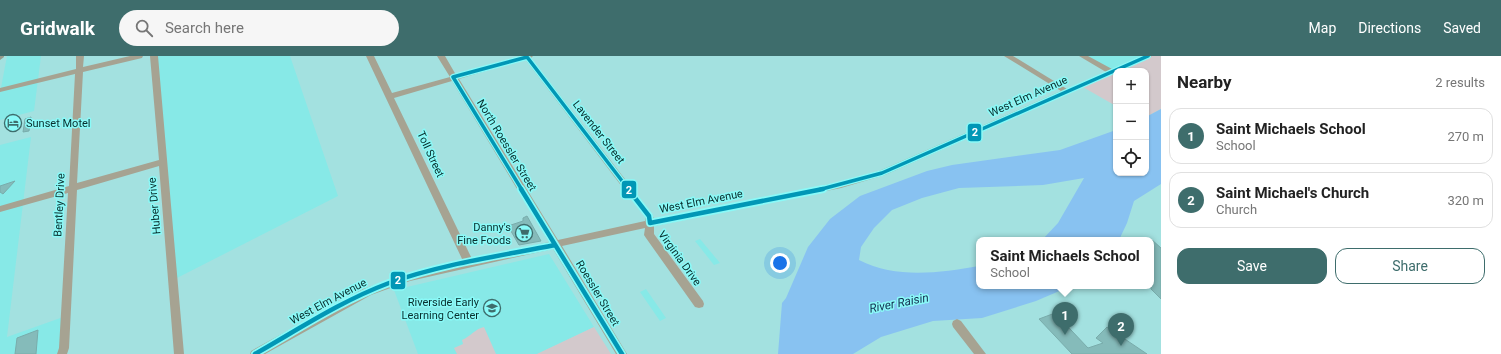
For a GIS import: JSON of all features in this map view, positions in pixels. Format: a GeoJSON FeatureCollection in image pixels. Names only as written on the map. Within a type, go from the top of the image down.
{"type":"FeatureCollection","features":[{"type":"Feature","properties":{"kind":"street","name":"Bentley Drive"},"geometry":{"type":"LineString","coordinates":[[62,354],[64,348],[66,323],[80,56]]}},
{"type":"Feature","properties":{"kind":"street"},"geometry":{"type":"LineString","coordinates":[[0,90],[140,56]]}},
{"type":"Feature","properties":{"kind":"street","name":"Huber Drive"},"geometry":{"type":"LineString","coordinates":[[154,56],[179,354]]}},
{"type":"Feature","properties":{"kind":"street","name":"Toll Street"},"geometry":{"type":"LineString","coordinates":[[370,56],[391,96],[469,263]]}},
{"type":"Feature","properties":{"kind":"street","name":"North Roessler Street"},"geometry":{"type":"LineString","coordinates":[[441,56],[555,245]]}},
{"type":"Feature","properties":{"kind":"street"},"geometry":{"type":"LineString","coordinates":[[391,96],[527,56]]}},
{"type":"Feature","properties":{"kind":"street","name":"Lavender Street"},"geometry":{"type":"LineString","coordinates":[[527,56],[649,216],[650,223]]}},
{"type":"Feature","properties":{"kind":"street"},"geometry":{"type":"LineString","coordinates":[[1008,56],[1067,92]]}},
{"type":"Feature","properties":{"kind":"street"},"geometry":{"type":"LineString","coordinates":[[1083,56],[1112,72]]}},
{"type":"Feature","properties":{"kind":"street","name":"West Elm Avenue"},"geometry":{"type":"LineString","coordinates":[[255,354],[366,292],[409,277],[650,223],[841,185],[882,173],[1148,56]]}},
{"type":"Feature","properties":{"kind":"street"},"geometry":{"type":"LineString","coordinates":[[0,209],[163,162]]}},
{"type":"Feature","properties":{"kind":"street","name":"Virginia Drive"},"geometry":{"type":"LineString","coordinates":[[650,223],[648,231],[653,243],[699,304]]}},
{"type":"Feature","properties":{"kind":"street","name":"Roessler Street"},"geometry":{"type":"LineString","coordinates":[[555,245],[622,354]]}},
{"type":"Feature","properties":{"kind":"street"},"geometry":{"type":"LineString","coordinates":[[957,324],[981,354]]}},
{"type":"Feature","properties":{"kind":"shaded area"},"geometry":{"type":"Polygon","coordinates":[[[7,56],[41,56],[34,111],[0,120],[0,93],[7,56]]]}},
{"type":"Feature","properties":{"kind":"shaded area"},"geometry":{"type":"Polygon","coordinates":[[[154,56],[290,56],[338,196],[173,280],[154,56]]]}},
{"type":"Feature","properties":{"kind":"shaded area"},"geometry":{"type":"Polygon","coordinates":[[[1083,56],[1148,56],[1121,68],[1113,68],[1112,72],[1083,56]]]}},
{"type":"Feature","properties":{"kind":"shaded area"},"geometry":{"type":"Polygon","coordinates":[[[1148,56],[1161,56],[1161,109],[1149,115],[1149,68],[1121,68],[1148,56]]]}},
{"type":"Feature","properties":{"kind":"shaded area"},"geometry":{"type":"Polygon","coordinates":[[[1113,72],[1113,104],[1081,86],[1113,72]]]}},
{"type":"Feature","properties":{"kind":"shaded area"},"geometry":{"type":"Polygon","coordinates":[[[31,137],[7,337],[66,316],[62,354],[0,354],[0,145],[31,137]]]}},
{"type":"Feature","properties":{"kind":"shaded area"},"geometry":{"type":"Polygon","coordinates":[[[700,239],[720,263],[714,265],[695,241],[700,239]]]}},
{"type":"Feature","properties":{"kind":"shaded area","name":"Riverside Early Learning Center"},"geometry":{"type":"Polygon","coordinates":[[[549,254],[594,327],[537,354],[418,354],[394,290],[549,254]]]}},
{"type":"Feature","properties":{"kind":"shaded area"},"geometry":{"type":"Polygon","coordinates":[[[646,289],[666,318],[660,321],[640,292],[646,289]]]}},
{"type":"Feature","properties":{"kind":"shaded area"},"geometry":{"type":"Polygon","coordinates":[[[484,327],[496,354],[457,354],[454,348],[463,344],[462,340],[478,329],[484,327]]]}},
{"type":"Feature","properties":{"kind":"shaded area"},"geometry":{"type":"Polygon","coordinates":[[[594,327],[611,354],[537,354],[594,327]]]}},
{"type":"Feature","properties":{"kind":"water","name":"River Raisin"},"geometry":{"type":"Polygon","coordinates":[[[1161,109],[1161,184],[1134,201],[1127,223],[1120,237],[1045,237],[1058,223],[1084,178],[1043,185],[959,188],[922,198],[892,210],[874,228],[861,247],[859,260],[888,270],[918,273],[949,271],[976,266],[976,289],[1064,289],[1036,301],[982,318],[933,321],[881,337],[853,354],[778,354],[782,303],[786,298],[808,247],[830,219],[860,196],[927,171],[952,165],[1060,150],[1113,131],[1113,176],[1149,176],[1149,115],[1161,109]]]}},
{"type":"Feature","properties":{"kind":"building"},"geometry":{"type":"Polygon","coordinates":[[[31,117],[29,131],[23,132],[25,119],[31,117]]]}},
{"type":"Feature","properties":{"kind":"building"},"geometry":{"type":"Polygon","coordinates":[[[15,181],[3,194],[0,192],[0,186],[15,181]]]}},
{"type":"Feature","properties":{"kind":"building","name":"Danny's Fine Foods"},"geometry":{"type":"Polygon","coordinates":[[[527,216],[541,241],[519,245],[508,226],[523,221],[523,218],[527,216]]]}},
{"type":"Feature","properties":{"kind":"building"},"geometry":{"type":"Polygon","coordinates":[[[1154,242],[1161,248],[1161,299],[1151,289],[1154,289],[1154,242]]]}},
{"type":"Feature","properties":{"kind":"building"},"geometry":{"type":"Polygon","coordinates":[[[1055,313],[1088,348],[1103,343],[1096,338],[1107,327],[1147,354],[1072,354],[1039,319],[1055,313]]]}},
{"type":"Feature","properties":{"kind":"building"},"geometry":{"type":"Polygon","coordinates":[[[38,330],[36,354],[15,354],[17,338],[38,330]]]}},
{"type":"Feature","properties":{"kind":"transit line","name":"2"},"geometry":{"type":"LineString","coordinates":[[622,354],[453,77],[527,57],[649,216],[650,223],[841,185],[882,173],[1148,56]]}},
{"type":"Feature","properties":{"kind":"transit line","name":"2"},"geometry":{"type":"LineString","coordinates":[[255,354],[338,306],[389,283],[436,269],[555,245]]}},
{"type":"Feature","properties":{"kind":"place","name":"Sunset Motel"},"geometry":{"type":"Point","coordinates":[13,123]}},
{"type":"Feature","properties":{"kind":"place","name":"Danny's Fine Foods"},"geometry":{"type":"Point","coordinates":[524,233]}},
{"type":"Feature","properties":{"kind":"place","name":"Riverside Early Learning Center"},"geometry":{"type":"Point","coordinates":[492,308]}},
{"type":"Feature","properties":{"kind":"place","name":"Saint Michaels School"},"geometry":{"type":"Point","coordinates":[1065,335]}},
{"type":"Feature","properties":{"kind":"place","name":"Saint Michael's Church"},"geometry":{"type":"Point","coordinates":[1121,346]}}]}
